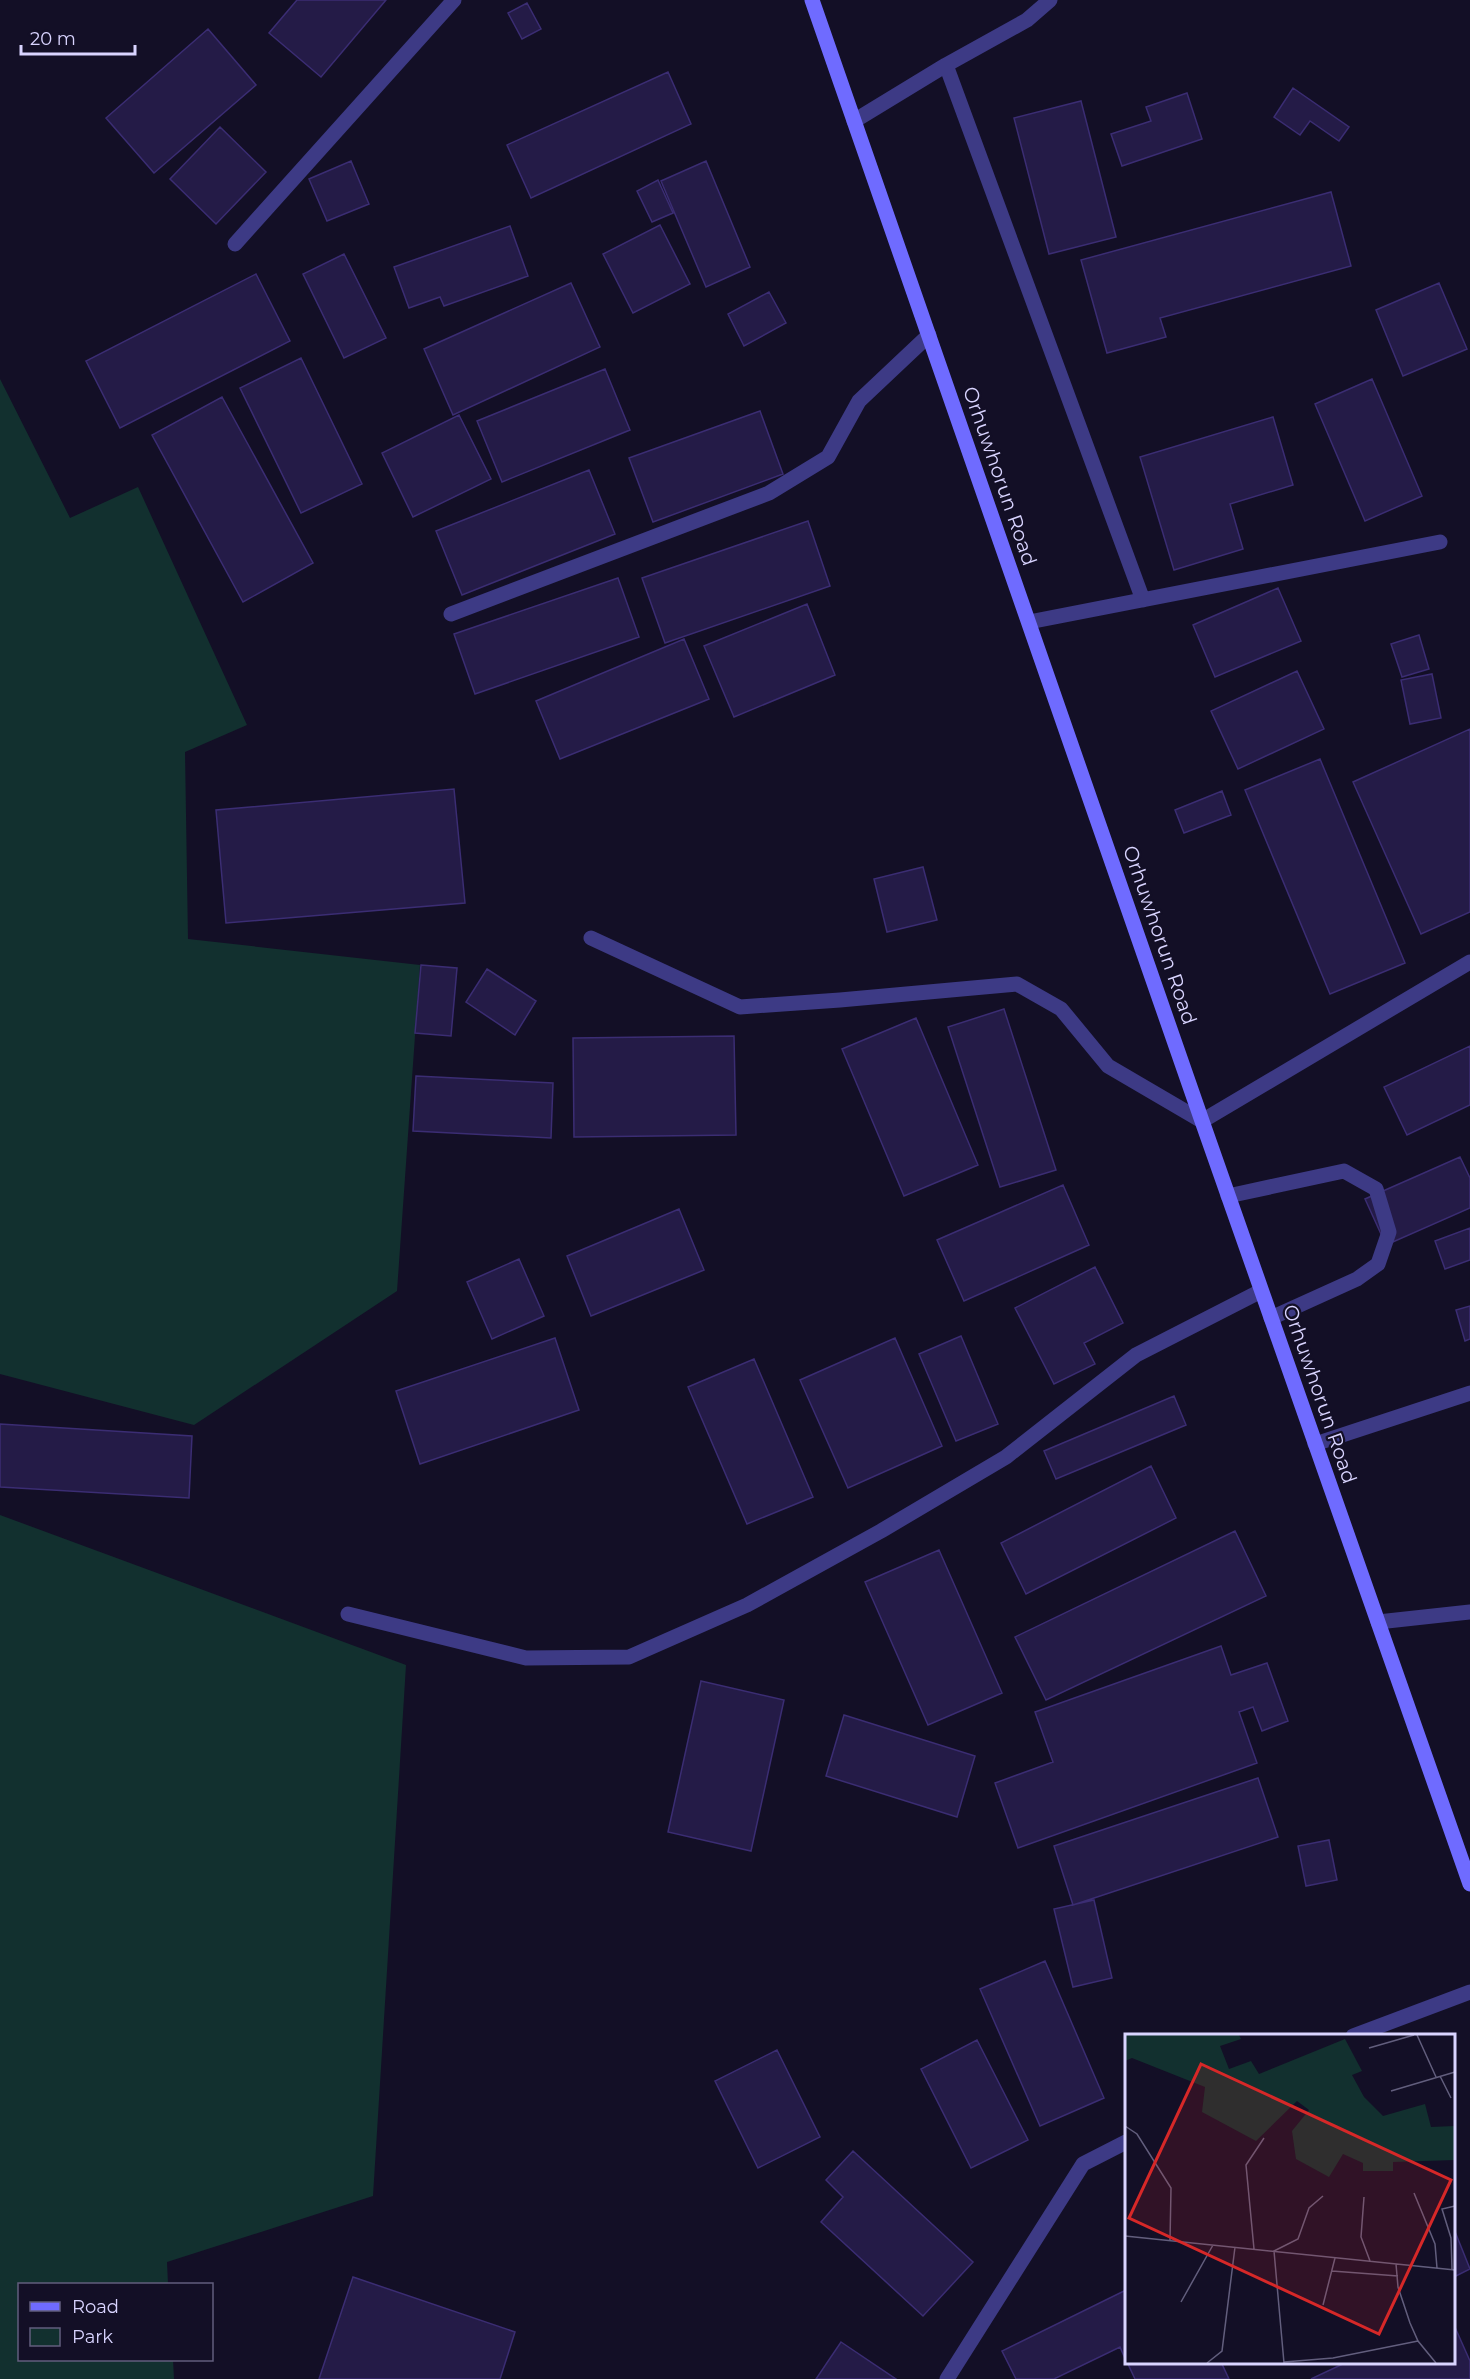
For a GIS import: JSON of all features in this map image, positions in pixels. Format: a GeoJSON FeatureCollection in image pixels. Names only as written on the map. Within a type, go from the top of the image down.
{"type":"FeatureCollection","features":[{"type":"Feature","properties":{"kind":"street"},"geometry":{"type":"LineString","coordinates":[[235,244],[454,0]]}},
{"type":"Feature","properties":{"kind":"street","name":"Orhuwhorun Road"},"geometry":{"type":"LineString","coordinates":[[812,0],[1470,1884]]}},
{"type":"Feature","properties":{"kind":"street"},"geometry":{"type":"LineString","coordinates":[[854,121],[1026,20],[1050,0]]}},
{"type":"Feature","properties":{"kind":"street"},"geometry":{"type":"LineString","coordinates":[[946,65],[1143,600]]}},
{"type":"Feature","properties":{"kind":"street"},"geometry":{"type":"LineString","coordinates":[[451,614],[769,493],[828,457],[859,401],[929,335]]}},
{"type":"Feature","properties":{"kind":"street"},"geometry":{"type":"LineString","coordinates":[[1029,622],[1440,542]]}},
{"type":"Feature","properties":{"kind":"street"},"geometry":{"type":"LineString","coordinates":[[591,938],[740,1007],[1017,984],[1061,1009],[1108,1066],[1202,1121],[1470,962]]}},
{"type":"Feature","properties":{"kind":"street"},"geometry":{"type":"LineString","coordinates":[[1228,1196],[1344,1171],[1376,1189],[1389,1232],[1378,1264],[1358,1279],[1271,1318]]}},
{"type":"Feature","properties":{"kind":"street"},"geometry":{"type":"LineString","coordinates":[[348,1614],[525,1658],[629,1657],[747,1605],[881,1531],[1006,1457],[1136,1355],[1261,1291]]}},
{"type":"Feature","properties":{"kind":"street"},"geometry":{"type":"LineString","coordinates":[[1315,1444],[1470,1394]]}},
{"type":"Feature","properties":{"kind":"street"},"geometry":{"type":"LineString","coordinates":[[1378,1622],[1470,1612]]}},
{"type":"Feature","properties":{"kind":"street"},"geometry":{"type":"LineString","coordinates":[[1358,2034],[1470,1992]]}},
{"type":"Feature","properties":{"kind":"street"},"geometry":{"type":"LineString","coordinates":[[947,2379],[1083,2164],[1125,2143]]}},
{"type":"Feature","properties":{"kind":"green space"},"geometry":{"type":"Polygon","coordinates":[[[0,379],[70,518],[138,487],[247,725],[185,752],[188,939],[420,965],[397,1291],[194,1425],[0,1374],[0,379]]]}},
{"type":"Feature","properties":{"kind":"green space"},"geometry":{"type":"Polygon","coordinates":[[[0,1515],[406,1665],[373,2196],[167,2262],[168,2283],[18,2283],[18,2361],[173,2361],[174,2379],[0,2379],[0,1515]]]}},
{"type":"Feature","properties":{"kind":"building"},"geometry":{"type":"Polygon","coordinates":[[[297,0],[386,0],[321,77],[269,33],[297,0]]]}},
{"type":"Feature","properties":{"kind":"building"},"geometry":{"type":"Polygon","coordinates":[[[527,3],[541,29],[522,39],[508,13],[527,3]]]}},
{"type":"Feature","properties":{"kind":"building"},"geometry":{"type":"Polygon","coordinates":[[[208,29],[256,85],[154,173],[106,118],[208,29]]]}},
{"type":"Feature","properties":{"kind":"building"},"geometry":{"type":"Polygon","coordinates":[[[668,72],[691,124],[531,198],[507,145],[668,72]]]}},
{"type":"Feature","properties":{"kind":"building"},"geometry":{"type":"Polygon","coordinates":[[[1293,88],[1349,127],[1339,141],[1310,121],[1300,135],[1274,117],[1293,88]]]}},
{"type":"Feature","properties":{"kind":"building"},"geometry":{"type":"Polygon","coordinates":[[[1187,93],[1202,139],[1122,166],[1111,134],[1151,121],[1146,107],[1187,93]]]}},
{"type":"Feature","properties":{"kind":"building"},"geometry":{"type":"Polygon","coordinates":[[[1081,101],[1116,237],[1049,254],[1014,118],[1081,101]]]}},
{"type":"Feature","properties":{"kind":"building"},"geometry":{"type":"Polygon","coordinates":[[[220,127],[266,172],[216,224],[170,179],[220,127]]]}},
{"type":"Feature","properties":{"kind":"building"},"geometry":{"type":"Polygon","coordinates":[[[351,161],[369,204],[327,221],[309,179],[351,161]]]}},
{"type":"Feature","properties":{"kind":"building"},"geometry":{"type":"Polygon","coordinates":[[[706,161],[750,267],[706,287],[661,181],[706,161]]]}},
{"type":"Feature","properties":{"kind":"building"},"geometry":{"type":"Polygon","coordinates":[[[658,180],[673,213],[652,222],[637,191],[658,180]]]}},
{"type":"Feature","properties":{"kind":"building"},"geometry":{"type":"Polygon","coordinates":[[[1331,192],[1351,266],[1160,318],[1166,337],[1107,353],[1081,260],[1331,192]]]}},
{"type":"Feature","properties":{"kind":"building"},"geometry":{"type":"Polygon","coordinates":[[[660,225],[690,284],[633,313],[603,254],[660,225]]]}},
{"type":"Feature","properties":{"kind":"building"},"geometry":{"type":"Polygon","coordinates":[[[510,226],[528,276],[444,306],[440,297],[409,308],[394,267],[510,226]]]}},
{"type":"Feature","properties":{"kind":"building"},"geometry":{"type":"Polygon","coordinates":[[[344,254],[386,338],[344,358],[303,274],[344,254]]]}},
{"type":"Feature","properties":{"kind":"building"},"geometry":{"type":"Polygon","coordinates":[[[256,274],[290,341],[120,428],[86,361],[256,274]]]}},
{"type":"Feature","properties":{"kind":"building"},"geometry":{"type":"Polygon","coordinates":[[[571,283],[600,347],[453,415],[424,349],[571,283]]]}},
{"type":"Feature","properties":{"kind":"building"},"geometry":{"type":"Polygon","coordinates":[[[1439,283],[1467,349],[1403,376],[1376,310],[1439,283]]]}},
{"type":"Feature","properties":{"kind":"building"},"geometry":{"type":"Polygon","coordinates":[[[769,292],[786,323],[744,346],[728,314],[769,292]]]}},
{"type":"Feature","properties":{"kind":"building"},"geometry":{"type":"Polygon","coordinates":[[[301,358],[362,484],[301,513],[240,388],[301,358]]]}},
{"type":"Feature","properties":{"kind":"building"},"geometry":{"type":"Polygon","coordinates":[[[605,369],[630,430],[502,482],[477,421],[605,369]]]}},
{"type":"Feature","properties":{"kind":"building"},"geometry":{"type":"Polygon","coordinates":[[[1372,379],[1422,496],[1365,521],[1315,404],[1372,379]]]}},
{"type":"Feature","properties":{"kind":"building"},"geometry":{"type":"Polygon","coordinates":[[[222,397],[313,563],[243,602],[152,435],[222,397]]]}},
{"type":"Feature","properties":{"kind":"building"},"geometry":{"type":"Polygon","coordinates":[[[760,411],[783,474],[653,522],[629,458],[760,411]]]}},
{"type":"Feature","properties":{"kind":"building"},"geometry":{"type":"Polygon","coordinates":[[[459,415],[491,479],[413,517],[382,453],[459,415]]]}},
{"type":"Feature","properties":{"kind":"building"},"geometry":{"type":"Polygon","coordinates":[[[1273,417],[1293,485],[1230,504],[1243,549],[1174,570],[1140,457],[1273,417]]]}},
{"type":"Feature","properties":{"kind":"building"},"geometry":{"type":"Polygon","coordinates":[[[589,470],[615,534],[462,595],[436,531],[589,470]]]}},
{"type":"Feature","properties":{"kind":"building"},"geometry":{"type":"Polygon","coordinates":[[[808,521],[830,586],[665,643],[642,578],[808,521]]]}},
{"type":"Feature","properties":{"kind":"building"},"geometry":{"type":"Polygon","coordinates":[[[618,578],[639,637],[475,694],[454,634],[618,578]]]}},
{"type":"Feature","properties":{"kind":"building"},"geometry":{"type":"Polygon","coordinates":[[[1278,588],[1301,641],[1215,677],[1193,625],[1278,588]]]}},
{"type":"Feature","properties":{"kind":"building"},"geometry":{"type":"Polygon","coordinates":[[[807,604],[835,675],[734,717],[704,646],[807,604]]]}},
{"type":"Feature","properties":{"kind":"building"},"geometry":{"type":"Polygon","coordinates":[[[1419,635],[1429,669],[1402,677],[1391,644],[1419,635]]]}},
{"type":"Feature","properties":{"kind":"building"},"geometry":{"type":"Polygon","coordinates":[[[684,639],[709,699],[560,759],[536,701],[684,639]]]}},
{"type":"Feature","properties":{"kind":"building"},"geometry":{"type":"Polygon","coordinates":[[[1297,671],[1324,729],[1238,769],[1211,711],[1297,671]]]}},
{"type":"Feature","properties":{"kind":"building"},"geometry":{"type":"Polygon","coordinates":[[[1432,674],[1441,718],[1410,724],[1401,680],[1432,674]]]}},
{"type":"Feature","properties":{"kind":"building"},"geometry":{"type":"Polygon","coordinates":[[[1470,729],[1470,912],[1421,934],[1353,782],[1470,729]]]}},
{"type":"Feature","properties":{"kind":"building"},"geometry":{"type":"Polygon","coordinates":[[[1320,759],[1405,963],[1330,994],[1245,790],[1320,759]]]}},
{"type":"Feature","properties":{"kind":"building"},"geometry":{"type":"Polygon","coordinates":[[[454,789],[465,903],[226,923],[216,810],[454,789]]]}},
{"type":"Feature","properties":{"kind":"building"},"geometry":{"type":"Polygon","coordinates":[[[1222,791],[1231,815],[1184,833],[1175,810],[1222,791]]]}},
{"type":"Feature","properties":{"kind":"building"},"geometry":{"type":"Polygon","coordinates":[[[923,867],[937,920],[887,932],[874,879],[923,867]]]}},
{"type":"Feature","properties":{"kind":"building"},"geometry":{"type":"Polygon","coordinates":[[[421,965],[457,968],[451,1036],[415,1033],[421,965]]]}},
{"type":"Feature","properties":{"kind":"building"},"geometry":{"type":"Polygon","coordinates":[[[487,969],[536,1001],[515,1035],[466,1002],[487,969]]]}},
{"type":"Feature","properties":{"kind":"building"},"geometry":{"type":"Polygon","coordinates":[[[1004,1009],[1056,1170],[1000,1187],[948,1027],[1004,1009]]]}},
{"type":"Feature","properties":{"kind":"building"},"geometry":{"type":"Polygon","coordinates":[[[916,1018],[978,1165],[904,1196],[842,1049],[916,1018]]]}},
{"type":"Feature","properties":{"kind":"building"},"geometry":{"type":"Polygon","coordinates":[[[734,1036],[736,1135],[574,1137],[573,1038],[734,1036]]]}},
{"type":"Feature","properties":{"kind":"building"},"geometry":{"type":"Polygon","coordinates":[[[1470,1046],[1470,1105],[1407,1135],[1384,1087],[1470,1046]]]}},
{"type":"Feature","properties":{"kind":"building"},"geometry":{"type":"Polygon","coordinates":[[[416,1076],[553,1083],[551,1138],[413,1131],[416,1076]]]}},
{"type":"Feature","properties":{"kind":"building"},"geometry":{"type":"Polygon","coordinates":[[[1460,1157],[1470,1178],[1470,1208],[1386,1245],[1365,1199],[1460,1157]]]}},
{"type":"Feature","properties":{"kind":"building"},"geometry":{"type":"Polygon","coordinates":[[[1063,1185],[1089,1245],[964,1301],[937,1240],[1063,1185]]]}},
{"type":"Feature","properties":{"kind":"building"},"geometry":{"type":"Polygon","coordinates":[[[679,1209],[704,1270],[591,1316],[567,1256],[679,1209]]]}},
{"type":"Feature","properties":{"kind":"building"},"geometry":{"type":"Polygon","coordinates":[[[1470,1228],[1470,1260],[1445,1269],[1435,1241],[1470,1228]]]}},
{"type":"Feature","properties":{"kind":"building"},"geometry":{"type":"Polygon","coordinates":[[[519,1259],[544,1316],[492,1339],[467,1282],[519,1259]]]}},
{"type":"Feature","properties":{"kind":"building"},"geometry":{"type":"Polygon","coordinates":[[[1095,1267],[1123,1323],[1084,1343],[1095,1364],[1054,1384],[1015,1308],[1095,1267]]]}},
{"type":"Feature","properties":{"kind":"building"},"geometry":{"type":"Polygon","coordinates":[[[1470,1306],[1470,1339],[1465,1341],[1456,1310],[1470,1306]]]}},
{"type":"Feature","properties":{"kind":"building"},"geometry":{"type":"Polygon","coordinates":[[[961,1336],[998,1424],[956,1441],[919,1354],[961,1336]]]}},
{"type":"Feature","properties":{"kind":"building"},"geometry":{"type":"Polygon","coordinates":[[[555,1338],[579,1410],[420,1464],[396,1391],[555,1338]]]}},
{"type":"Feature","properties":{"kind":"building"},"geometry":{"type":"Polygon","coordinates":[[[895,1338],[942,1446],[848,1488],[800,1380],[895,1338]]]}},
{"type":"Feature","properties":{"kind":"building"},"geometry":{"type":"Polygon","coordinates":[[[754,1359],[813,1497],[747,1524],[688,1387],[754,1359]]]}},
{"type":"Feature","properties":{"kind":"building"},"geometry":{"type":"Polygon","coordinates":[[[1174,1396],[1186,1425],[1056,1479],[1044,1451],[1174,1396]]]}},
{"type":"Feature","properties":{"kind":"building"},"geometry":{"type":"Polygon","coordinates":[[[0,1424],[192,1436],[189,1498],[0,1487],[0,1424]]]}},
{"type":"Feature","properties":{"kind":"building"},"geometry":{"type":"Polygon","coordinates":[[[1151,1466],[1176,1518],[1026,1594],[1001,1543],[1151,1466]]]}},
{"type":"Feature","properties":{"kind":"building"},"geometry":{"type":"Polygon","coordinates":[[[1235,1531],[1266,1596],[1046,1700],[1015,1637],[1235,1531]]]}},
{"type":"Feature","properties":{"kind":"building"},"geometry":{"type":"Polygon","coordinates":[[[939,1550],[1002,1693],[928,1725],[865,1582],[939,1550]]]}},
{"type":"Feature","properties":{"kind":"building"},"geometry":{"type":"Polygon","coordinates":[[[1221,1646],[1231,1675],[1267,1663],[1288,1721],[1262,1731],[1253,1707],[1239,1712],[1257,1763],[1018,1848],[995,1783],[1053,1762],[1035,1712],[1221,1646]]]}},
{"type":"Feature","properties":{"kind":"building"},"geometry":{"type":"Polygon","coordinates":[[[701,1681],[784,1700],[751,1851],[668,1832],[701,1681]]]}},
{"type":"Feature","properties":{"kind":"building"},"geometry":{"type":"Polygon","coordinates":[[[844,1715],[975,1756],[957,1817],[826,1776],[844,1715]]]}},
{"type":"Feature","properties":{"kind":"building"},"geometry":{"type":"Polygon","coordinates":[[[1258,1778],[1278,1837],[1073,1905],[1054,1846],[1258,1778]]]}},
{"type":"Feature","properties":{"kind":"building"},"geometry":{"type":"Polygon","coordinates":[[[1329,1840],[1337,1880],[1306,1886],[1298,1846],[1329,1840]]]}},
{"type":"Feature","properties":{"kind":"building"},"geometry":{"type":"Polygon","coordinates":[[[1094,1900],[1112,1978],[1073,1987],[1054,1909],[1094,1900]]]}},
{"type":"Feature","properties":{"kind":"building"},"geometry":{"type":"Polygon","coordinates":[[[1045,1961],[1104,2098],[1040,2126],[980,1989],[1045,1961]]]}},
{"type":"Feature","properties":{"kind":"building"},"geometry":{"type":"Polygon","coordinates":[[[977,2040],[1028,2140],[971,2168],[921,2069],[977,2040]]]}},
{"type":"Feature","properties":{"kind":"building"},"geometry":{"type":"Polygon","coordinates":[[[777,2050],[820,2137],[758,2168],[715,2081],[777,2050]]]}},
{"type":"Feature","properties":{"kind":"building"},"geometry":{"type":"Polygon","coordinates":[[[853,2151],[973,2262],[923,2316],[821,2222],[843,2197],[826,2180],[853,2151]]]}},
{"type":"Feature","properties":{"kind":"building"},"geometry":{"type":"Polygon","coordinates":[[[1455,2232],[1470,2269],[1455,2276],[1455,2232]]]}},
{"type":"Feature","properties":{"kind":"building"},"geometry":{"type":"Polygon","coordinates":[[[353,2277],[515,2332],[500,2379],[319,2379],[353,2277]]]}},
{"type":"Feature","properties":{"kind":"building"},"geometry":{"type":"Polygon","coordinates":[[[1125,2290],[1125,2359],[1120,2347],[1054,2379],[1016,2379],[1002,2351],[1125,2290]]]}},
{"type":"Feature","properties":{"kind":"building"},"geometry":{"type":"Polygon","coordinates":[[[1455,2327],[1470,2361],[1470,2379],[1311,2379],[1343,2364],[1455,2364],[1455,2327]]]}},
{"type":"Feature","properties":{"kind":"building"},"geometry":{"type":"Polygon","coordinates":[[[841,2342],[896,2379],[816,2379],[841,2342]]]}},
{"type":"Feature","properties":{"kind":"building"},"geometry":{"type":"Polygon","coordinates":[[[1128,2364],[1222,2364],[1229,2379],[1135,2379],[1128,2364]]]}}]}
